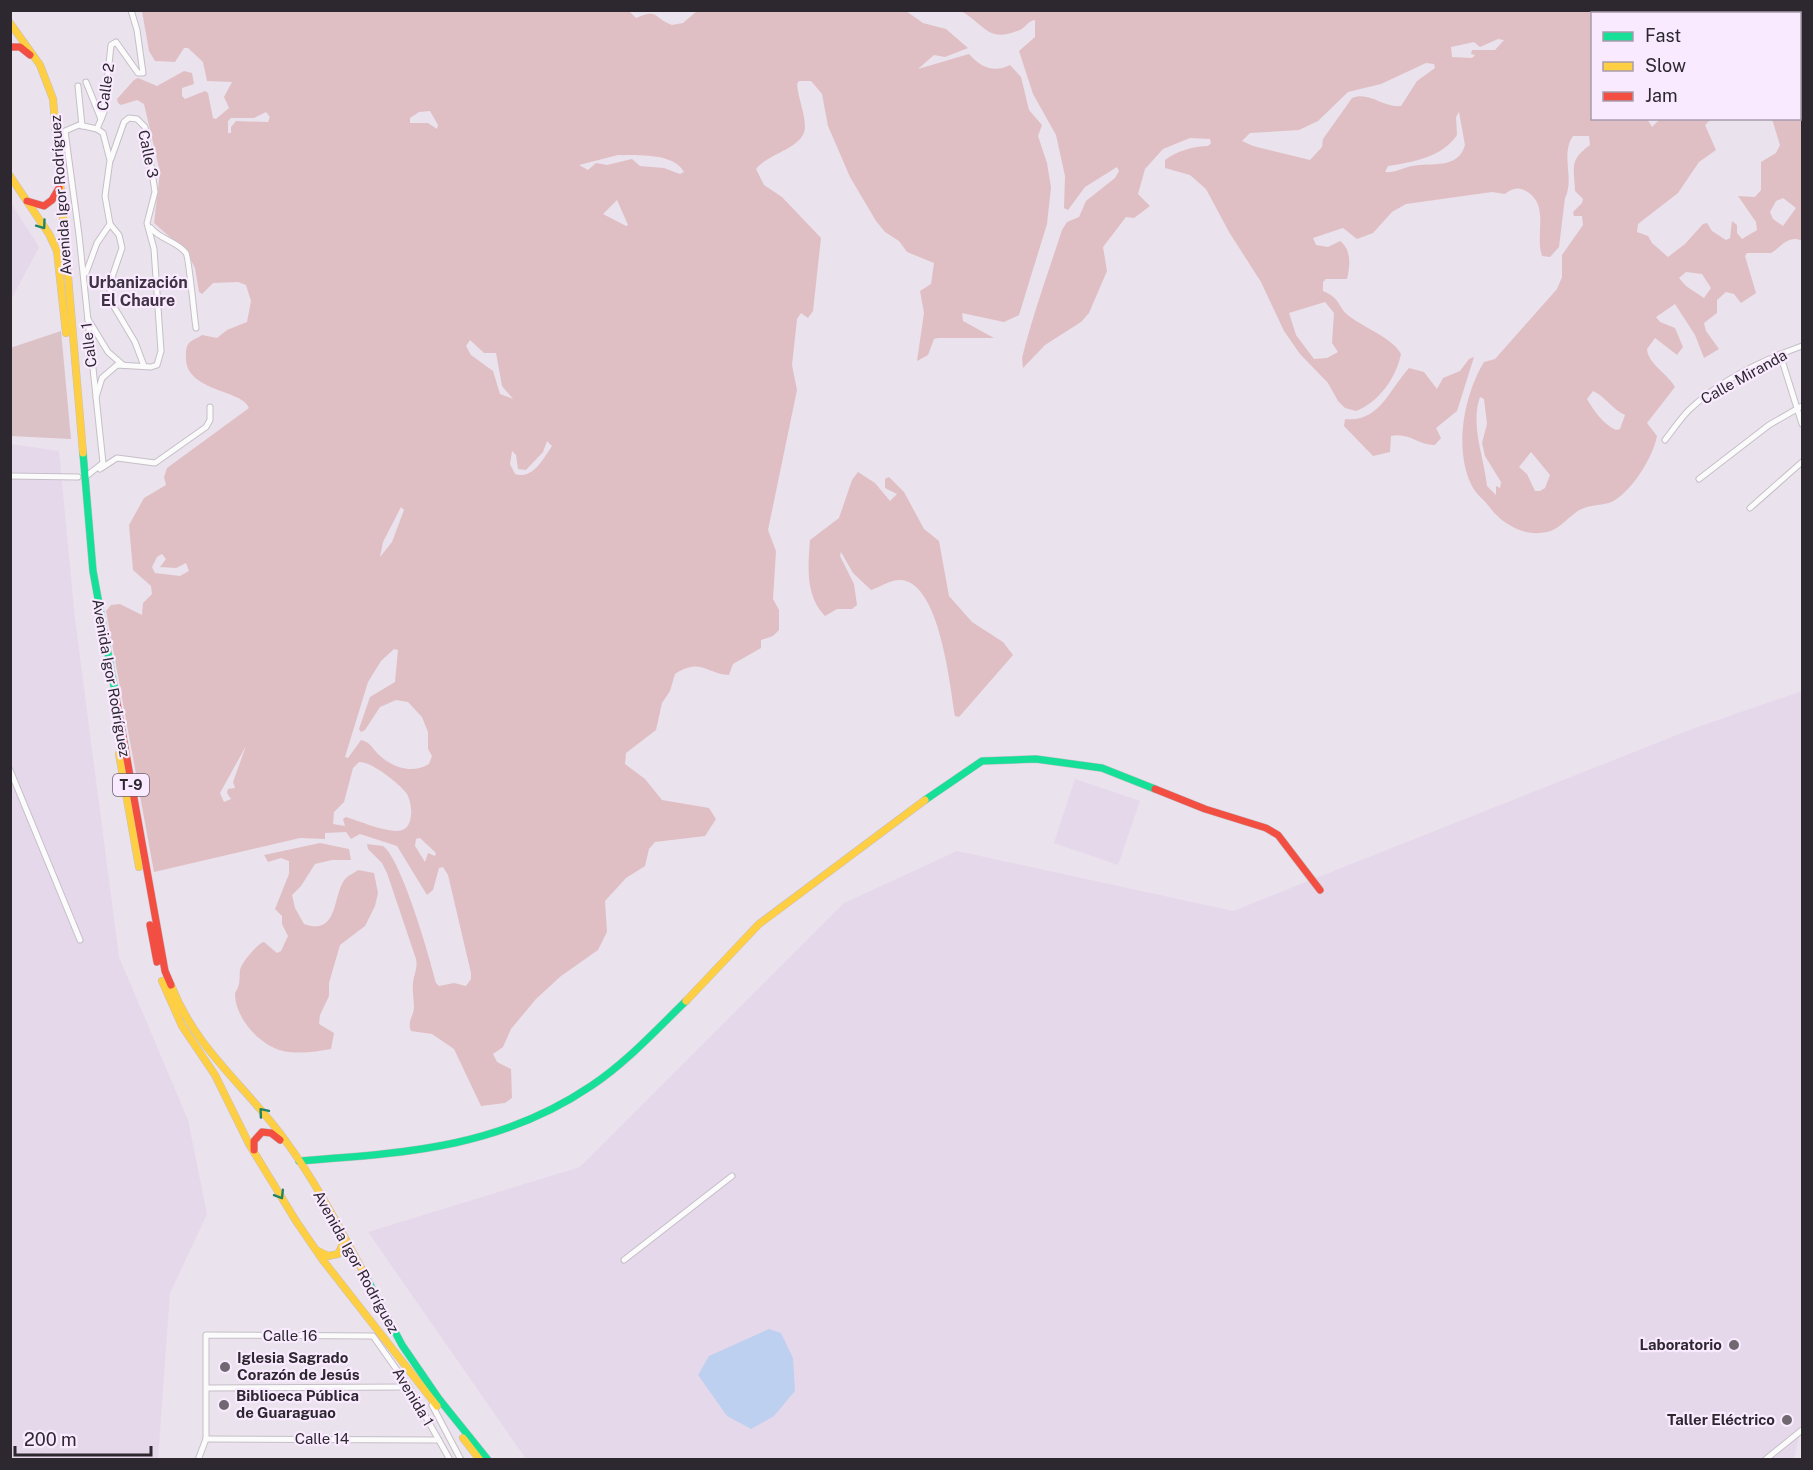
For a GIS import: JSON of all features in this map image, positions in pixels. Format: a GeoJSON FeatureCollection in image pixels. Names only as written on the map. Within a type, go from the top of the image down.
{"type":"FeatureCollection","features":[{"type":"Feature","properties":{"kind":"main road","name":"Avenida Igor Rodríguez"},"geometry":{"type":"LineString","coordinates":[[10,23],[43,70],[53,99],[81,457],[88,578],[157,961],[173,1010],[215,1075],[255,1154],[316,1250],[480,1460]]}},
{"type":"Feature","properties":{"kind":"main road","name":"T-9"},"geometry":{"type":"LineString","coordinates":[[10,47],[20,47],[26,51],[43,70]]}},
{"type":"Feature","properties":{"kind":"main road","name":"Avenida Igor Rodríguez"},"geometry":{"type":"LineString","coordinates":[[10,176],[49,234],[60,262],[81,477],[95,588],[165,971],[182,1014],[195,1034],[285,1139],[339,1226],[372,1293],[402,1345],[439,1399],[488,1460]]}},
{"type":"Feature","properties":{"kind":"main road"},"geometry":{"type":"LineString","coordinates":[[24,200],[32,205],[44,206],[52,200],[60,186]]}},
{"type":"Feature","properties":{"kind":"main road"},"geometry":{"type":"LineString","coordinates":[[299,1161],[398,1154],[473,1142],[538,1117],[592,1086],[624,1061],[759,924],[887,827],[982,760],[1036,759],[1102,768],[1205,809],[1266,828],[1278,835],[1291,849],[1320,890]]}},
{"type":"Feature","properties":{"kind":"main road","name":"T-9"},"geometry":{"type":"LineString","coordinates":[[255,1154],[255,1137],[262,1132],[271,1132],[305,1170]]}},
{"type":"Feature","properties":{"kind":"main road"},"geometry":{"type":"LineString","coordinates":[[316,1250],[328,1256],[338,1254],[343,1244],[339,1226]]}},
{"type":"Feature","properties":{"kind":"street","name":"Calle 2"},"geometry":{"type":"LineString","coordinates":[[131,10],[137,30],[143,73],[138,73],[116,42],[111,45],[101,119],[97,129],[103,133],[110,160],[105,196],[110,224],[119,235],[123,248],[110,284],[110,300],[135,342],[144,366]]}},
{"type":"Feature","properties":{"kind":"street"},"geometry":{"type":"LineString","coordinates":[[86,82],[101,119]]}},
{"type":"Feature","properties":{"kind":"street"},"geometry":{"type":"LineString","coordinates":[[78,86],[82,126],[97,129]]}},
{"type":"Feature","properties":{"kind":"street","name":"Calle 3"},"geometry":{"type":"LineString","coordinates":[[110,160],[124,122],[129,118],[137,119],[145,127],[155,192],[147,223],[150,228],[148,234],[154,249],[161,351],[157,365],[144,366]]}},
{"type":"Feature","properties":{"kind":"street","name":"Calle 1"},"geometry":{"type":"LineString","coordinates":[[82,126],[70,127],[64,131],[84,284],[103,463],[94,472]]}},
{"type":"Feature","properties":{"kind":"street"},"geometry":{"type":"LineString","coordinates":[[84,284],[86,269],[97,243],[110,224]]}},
{"type":"Feature","properties":{"kind":"street"},"geometry":{"type":"LineString","coordinates":[[150,228],[186,253],[196,328]]}},
{"type":"Feature","properties":{"kind":"street"},"geometry":{"type":"LineString","coordinates":[[86,315],[108,352],[123,365]]}},
{"type":"Feature","properties":{"kind":"street","name":"Calle Miranda"},"geometry":{"type":"LineString","coordinates":[[1665,440],[1686,412],[1704,396],[1780,354],[1803,346]]}},
{"type":"Feature","properties":{"kind":"street"},"geometry":{"type":"LineString","coordinates":[[1780,354],[1800,406],[1803,424]]}},
{"type":"Feature","properties":{"kind":"street"},"geometry":{"type":"LineString","coordinates":[[96,399],[102,378],[117,365],[144,366]]}},
{"type":"Feature","properties":{"kind":"street"},"geometry":{"type":"LineString","coordinates":[[1699,479],[1800,406]]}},
{"type":"Feature","properties":{"kind":"street"},"geometry":{"type":"LineString","coordinates":[[10,476],[81,477],[117,458],[154,464],[206,427],[210,420],[210,407]]}},
{"type":"Feature","properties":{"kind":"street"},"geometry":{"type":"LineString","coordinates":[[81,457],[84,467],[94,472]]}},
{"type":"Feature","properties":{"kind":"street"},"geometry":{"type":"LineString","coordinates":[[1750,508],[1803,462]]}},
{"type":"Feature","properties":{"kind":"street"},"geometry":{"type":"LineString","coordinates":[[10,770],[80,940]]}},
{"type":"Feature","properties":{"kind":"street"},"geometry":{"type":"LineString","coordinates":[[624,1260],[732,1176]]}},
{"type":"Feature","properties":{"kind":"street","name":"Calle 16"},"geometry":{"type":"LineString","coordinates":[[208,1388],[206,1335],[374,1336]]}},
{"type":"Feature","properties":{"kind":"street","name":"Avenida 1"},"geometry":{"type":"LineString","coordinates":[[374,1336],[409,1387],[450,1460]]}},
{"type":"Feature","properties":{"kind":"street"},"geometry":{"type":"LineString","coordinates":[[422,1386],[461,1460]]}},
{"type":"Feature","properties":{"kind":"street"},"geometry":{"type":"LineString","coordinates":[[198,1460],[206,1439],[208,1388],[409,1387]]}},
{"type":"Feature","properties":{"kind":"street"},"geometry":{"type":"LineString","coordinates":[[1765,1460],[1803,1430]]}},
{"type":"Feature","properties":{"kind":"street","name":"Calle 14"},"geometry":{"type":"LineString","coordinates":[[206,1439],[439,1440]]}},
{"type":"Feature","properties":{"kind":"shaded area"},"geometry":{"type":"Polygon","coordinates":[[[628,10],[636,18],[652,14],[672,25],[683,23],[697,11],[906,11],[923,23],[946,29],[968,48],[945,57],[934,55],[918,69],[969,54],[978,63],[988,68],[999,69],[1010,65],[1021,77],[1029,110],[1042,125],[1038,136],[1047,163],[1051,187],[1047,224],[1019,315],[1004,322],[962,313],[963,321],[994,338],[934,339],[928,355],[917,361],[924,313],[920,291],[931,284],[934,263],[907,252],[899,241],[885,232],[876,221],[850,177],[828,126],[822,94],[811,81],[799,81],[797,84],[805,122],[803,134],[793,145],[756,169],[764,185],[782,197],[821,238],[813,311],[808,318],[801,313],[797,319],[792,365],[797,390],[768,530],[776,551],[773,599],[779,610],[779,630],[773,636],[761,640],[761,648],[733,664],[729,675],[697,667],[684,669],[675,674],[670,691],[662,703],[656,730],[626,753],[625,764],[645,779],[662,800],[709,808],[716,819],[705,836],[655,842],[649,849],[645,866],[626,878],[605,901],[607,932],[598,950],[561,976],[536,999],[511,1029],[503,1047],[493,1054],[497,1062],[511,1069],[512,1098],[505,1103],[481,1106],[454,1049],[432,1034],[411,1031],[416,959],[387,873],[382,863],[368,849],[367,844],[383,846],[398,869],[414,910],[436,983],[439,986],[454,983],[466,986],[471,979],[471,973],[448,875],[443,867],[439,868],[433,890],[427,895],[397,846],[360,834],[351,839],[346,832],[325,833],[325,839],[300,838],[154,872],[106,611],[111,605],[120,604],[142,615],[143,603],[152,594],[151,586],[133,570],[129,525],[144,498],[166,485],[164,477],[167,468],[249,408],[236,397],[203,383],[194,376],[188,367],[186,353],[190,342],[202,335],[217,338],[227,330],[247,322],[251,301],[246,285],[238,282],[213,283],[202,294],[199,292],[195,268],[187,252],[154,223],[160,172],[144,104],[137,100],[121,105],[117,99],[138,78],[157,86],[184,71],[192,73],[194,84],[182,88],[182,96],[185,99],[205,91],[208,93],[213,118],[216,119],[229,108],[224,97],[232,82],[207,81],[203,62],[188,48],[184,48],[175,62],[155,61],[149,51],[142,11],[628,10]],[[430,111],[419,112],[410,118],[410,123],[428,123],[437,129],[438,125],[430,111]],[[266,112],[254,118],[231,118],[228,121],[228,133],[231,133],[231,127],[236,121],[268,122],[270,117],[266,112]],[[618,155],[579,165],[588,170],[596,163],[607,165],[632,159],[640,166],[664,168],[680,174],[684,172],[672,161],[654,156],[618,155]],[[617,200],[603,214],[626,226],[628,225],[617,200]],[[470,340],[466,346],[471,355],[493,371],[500,394],[513,399],[502,386],[496,353],[484,353],[470,340]],[[547,441],[543,452],[526,470],[518,469],[516,455],[512,451],[510,464],[515,474],[521,475],[537,467],[552,446],[547,441]],[[401,507],[383,542],[380,557],[392,542],[404,510],[401,507]],[[162,554],[157,557],[152,567],[155,573],[180,576],[189,571],[186,563],[176,568],[160,567],[166,559],[162,554]],[[394,649],[381,661],[368,682],[345,757],[348,758],[361,740],[369,744],[385,760],[397,766],[416,769],[429,764],[432,756],[428,749],[428,732],[422,717],[408,702],[396,700],[380,707],[365,730],[361,732],[359,729],[370,697],[395,682],[398,650],[394,649]],[[246,746],[220,793],[224,802],[231,799],[227,793],[228,789],[235,788],[233,782],[246,746]],[[359,762],[353,768],[344,802],[334,812],[333,824],[345,826],[343,819],[346,817],[396,831],[407,827],[411,817],[407,794],[378,769],[359,762]],[[420,838],[416,839],[415,846],[425,862],[428,853],[435,856],[436,853],[420,838]]]}},
{"type":"Feature","properties":{"kind":"shaded area"},"geometry":{"type":"Polygon","coordinates":[[[961,11],[1692,11],[1591,12],[1591,120],[1648,120],[1652,127],[1659,120],[1710,120],[1705,125],[1716,150],[1699,162],[1678,193],[1638,224],[1637,232],[1648,236],[1652,243],[1668,257],[1685,244],[1703,224],[1707,223],[1712,231],[1726,240],[1730,238],[1732,221],[1737,225],[1737,233],[1742,239],[1757,230],[1756,222],[1738,196],[1755,197],[1761,190],[1761,162],[1776,153],[1780,145],[1772,120],[1801,120],[1802,82],[1802,241],[1789,240],[1771,253],[1747,253],[1745,256],[1756,293],[1741,303],[1734,294],[1726,292],[1717,300],[1717,313],[1704,323],[1706,331],[1719,349],[1704,358],[1695,335],[1675,304],[1656,317],[1660,322],[1675,328],[1683,347],[1677,355],[1655,338],[1647,349],[1654,364],[1675,387],[1647,423],[1657,436],[1641,472],[1622,495],[1611,502],[1579,510],[1562,524],[1547,532],[1523,531],[1502,520],[1473,488],[1463,454],[1464,422],[1471,390],[1484,362],[1495,359],[1557,289],[1562,277],[1562,255],[1583,225],[1582,216],[1574,216],[1573,212],[1583,199],[1575,191],[1574,165],[1583,150],[1590,145],[1589,136],[1573,136],[1569,143],[1567,159],[1569,183],[1559,247],[1550,257],[1542,256],[1541,252],[1540,211],[1537,203],[1526,191],[1517,188],[1505,194],[1492,192],[1406,204],[1392,212],[1373,233],[1357,239],[1343,228],[1313,238],[1316,245],[1328,247],[1340,241],[1348,254],[1347,279],[1326,279],[1323,282],[1323,291],[1336,300],[1345,313],[1392,343],[1401,354],[1395,372],[1385,388],[1372,402],[1356,411],[1345,408],[1338,401],[1328,383],[1300,354],[1284,331],[1261,282],[1229,232],[1206,189],[1190,175],[1165,168],[1165,160],[1186,150],[1208,146],[1211,143],[1210,139],[1190,138],[1163,149],[1145,169],[1138,194],[1150,206],[1134,218],[1126,217],[1103,247],[1107,271],[1089,313],[1081,322],[1045,345],[1023,368],[1022,358],[1026,342],[1062,230],[1067,222],[1079,217],[1086,201],[1115,178],[1119,171],[1117,167],[1085,187],[1068,210],[1064,208],[1065,176],[1056,135],[1033,94],[1019,51],[1035,37],[1035,20],[1009,34],[994,34],[961,11]],[[1498,39],[1480,47],[1474,42],[1451,47],[1452,57],[1472,58],[1475,55],[1471,54],[1472,50],[1495,50],[1504,40],[1498,39]],[[1426,63],[1381,84],[1348,92],[1318,121],[1299,130],[1250,133],[1242,141],[1253,146],[1310,160],[1322,147],[1323,139],[1352,98],[1358,96],[1388,105],[1401,106],[1417,81],[1435,68],[1434,64],[1426,63]],[[1459,112],[1456,117],[1457,135],[1444,149],[1427,157],[1388,166],[1385,172],[1412,166],[1450,162],[1456,158],[1465,145],[1459,112]],[[1783,198],[1776,201],[1770,212],[1773,219],[1783,226],[1796,208],[1783,198]],[[1686,272],[1679,278],[1686,286],[1704,298],[1711,288],[1702,274],[1686,272]],[[1325,302],[1289,313],[1296,335],[1314,359],[1327,358],[1338,352],[1332,343],[1334,313],[1325,302]],[[1593,391],[1587,399],[1599,417],[1616,430],[1620,429],[1625,415],[1593,391]],[[1480,397],[1476,419],[1487,486],[1496,495],[1496,486],[1500,488],[1501,482],[1485,456],[1482,443],[1487,424],[1484,399],[1480,397]],[[1531,452],[1519,467],[1527,474],[1535,491],[1545,488],[1550,475],[1531,452]]]}},
{"type":"Feature","properties":{"kind":"shaded area"},"geometry":{"type":"Polygon","coordinates":[[[11,203],[39,247],[11,300],[11,203]]]}},
{"type":"Feature","properties":{"kind":"shaded area"},"geometry":{"type":"Polygon","coordinates":[[[61,331],[71,439],[11,436],[10,348],[61,331]]]}},
{"type":"Feature","properties":{"kind":"shaded area"},"geometry":{"type":"Polygon","coordinates":[[[1474,357],[1457,411],[1436,428],[1441,438],[1435,445],[1409,437],[1391,436],[1390,452],[1373,456],[1344,426],[1345,419],[1367,416],[1375,410],[1409,368],[1424,372],[1437,389],[1443,378],[1460,371],[1469,359],[1474,357]]]}},
{"type":"Feature","properties":{"kind":"shaded area"},"geometry":{"type":"Polygon","coordinates":[[[11,444],[59,451],[75,619],[119,957],[188,1120],[207,1214],[170,1293],[158,1459],[11,1460],[11,444]]]}},
{"type":"Feature","properties":{"kind":"shaded area"},"geometry":{"type":"Polygon","coordinates":[[[858,472],[875,483],[890,501],[897,494],[885,488],[885,479],[889,477],[904,492],[924,529],[939,541],[949,596],[972,622],[1003,642],[1013,655],[959,717],[955,716],[946,661],[934,616],[925,598],[914,585],[897,580],[871,590],[853,573],[841,552],[840,556],[854,584],[857,605],[852,609],[837,609],[825,616],[814,599],[809,580],[810,540],[839,518],[852,480],[858,472]]]}},
{"type":"Feature","properties":{"kind":"shaded area"},"geometry":{"type":"Polygon","coordinates":[[[1802,691],[1802,1423],[1794,1459],[526,1459],[368,1232],[580,1167],[844,903],[957,851],[1233,911],[1692,729],[1802,691]]]}},
{"type":"Feature","properties":{"kind":"shaded area"},"geometry":{"type":"Polygon","coordinates":[[[1075,779],[1140,801],[1118,865],[1054,843],[1075,779]]]}},
{"type":"Feature","properties":{"kind":"shaded area"},"geometry":{"type":"Polygon","coordinates":[[[320,843],[349,849],[351,860],[332,860],[315,864],[301,886],[292,895],[295,908],[304,924],[323,925],[328,920],[343,882],[358,870],[374,873],[378,893],[375,906],[365,926],[340,945],[329,983],[329,996],[320,1015],[319,1024],[334,1033],[331,1049],[307,1052],[283,1051],[257,1037],[250,1029],[239,1011],[235,993],[239,984],[241,967],[254,949],[264,942],[277,953],[281,951],[288,936],[282,924],[282,916],[275,909],[289,874],[289,861],[281,858],[268,862],[264,855],[320,843]]]}},
{"type":"Feature","properties":{"kind":"water"},"geometry":{"type":"Polygon","coordinates":[[[769,1329],[781,1333],[793,1358],[795,1391],[774,1416],[751,1429],[727,1416],[698,1375],[709,1356],[769,1329]]]}},
{"type":"Feature","properties":{"kind":"traffic: fast"},"geometry":{"type":"LineString","coordinates":[[83,453],[93,571],[115,692]]}},
{"type":"Feature","properties":{"kind":"traffic: fast"},"geometry":{"type":"LineString","coordinates":[[925,800],[982,761],[1036,759],[1102,768],[1155,789]]}},
{"type":"Feature","properties":{"kind":"traffic: fast"},"geometry":{"type":"LineString","coordinates":[[299,1161],[377,1155],[451,1144],[522,1123],[556,1107],[604,1077],[686,1001]]}},
{"type":"Feature","properties":{"kind":"traffic: fast"},"geometry":{"type":"LineString","coordinates":[[365,1275],[402,1345],[439,1399],[488,1460]]}},
{"type":"Feature","properties":{"kind":"traffic: slow"},"geometry":{"type":"LineString","coordinates":[[10,23],[40,65],[53,99],[83,453]]}},
{"type":"Feature","properties":{"kind":"traffic: slow"},"geometry":{"type":"LineString","coordinates":[[10,176],[49,234],[57,251],[66,333]]}},
{"type":"Feature","properties":{"kind":"traffic: slow"},"geometry":{"type":"LineString","coordinates":[[119,754],[139,867]]}},
{"type":"Feature","properties":{"kind":"traffic: slow"},"geometry":{"type":"LineString","coordinates":[[686,1001],[759,924],[925,800]]}},
{"type":"Feature","properties":{"kind":"traffic: slow"},"geometry":{"type":"LineString","coordinates":[[162,981],[182,1026],[215,1075],[249,1144],[296,1221],[322,1259],[437,1406]]}},
{"type":"Feature","properties":{"kind":"traffic: slow"},"geometry":{"type":"LineString","coordinates":[[171,985],[194,1029],[222,1066],[270,1120],[307,1172],[365,1275]]}},
{"type":"Feature","properties":{"kind":"traffic: slow"},"geometry":{"type":"LineString","coordinates":[[318,1251],[328,1256],[338,1254],[343,1244],[341,1233]]}},
{"type":"Feature","properties":{"kind":"traffic: slow"},"geometry":{"type":"LineString","coordinates":[[463,1438],[480,1460]]}},
{"type":"Feature","properties":{"kind":"traffic: jam"},"geometry":{"type":"LineString","coordinates":[[10,47],[20,47],[30,55]]}},
{"type":"Feature","properties":{"kind":"traffic: jam"},"geometry":{"type":"LineString","coordinates":[[27,201],[44,206],[52,200],[59,188]]}},
{"type":"Feature","properties":{"kind":"traffic: jam"},"geometry":{"type":"LineString","coordinates":[[115,692],[165,971],[171,985]]}},
{"type":"Feature","properties":{"kind":"traffic: jam"},"geometry":{"type":"LineString","coordinates":[[1155,789],[1205,809],[1266,828],[1278,835],[1320,890]]}},
{"type":"Feature","properties":{"kind":"traffic: jam"},"geometry":{"type":"LineString","coordinates":[[150,925],[157,962]]}},
{"type":"Feature","properties":{"kind":"traffic: jam"},"geometry":{"type":"LineString","coordinates":[[254,1150],[254,1141],[262,1132],[271,1133],[280,1140]]}},
{"type":"Feature","properties":{"kind":"place","name":"Laboratorio"},"geometry":{"type":"Point","coordinates":[1734,1345]}},
{"type":"Feature","properties":{"kind":"place","name":"Iglesia Sagrado Corazón de Jesús"},"geometry":{"type":"Point","coordinates":[225,1367]}},
{"type":"Feature","properties":{"kind":"place","name":"Biblioeca Pública de Guaraguao"},"geometry":{"type":"Point","coordinates":[224,1405]}},
{"type":"Feature","properties":{"kind":"place","name":"Taller Eléctrico"},"geometry":{"type":"Point","coordinates":[1787,1420]}},
{"type":"Feature","properties":{"kind":"district","name":"Urbanización El Chaure"},"geometry":{"type":"Point","coordinates":[138,291]}}]}
